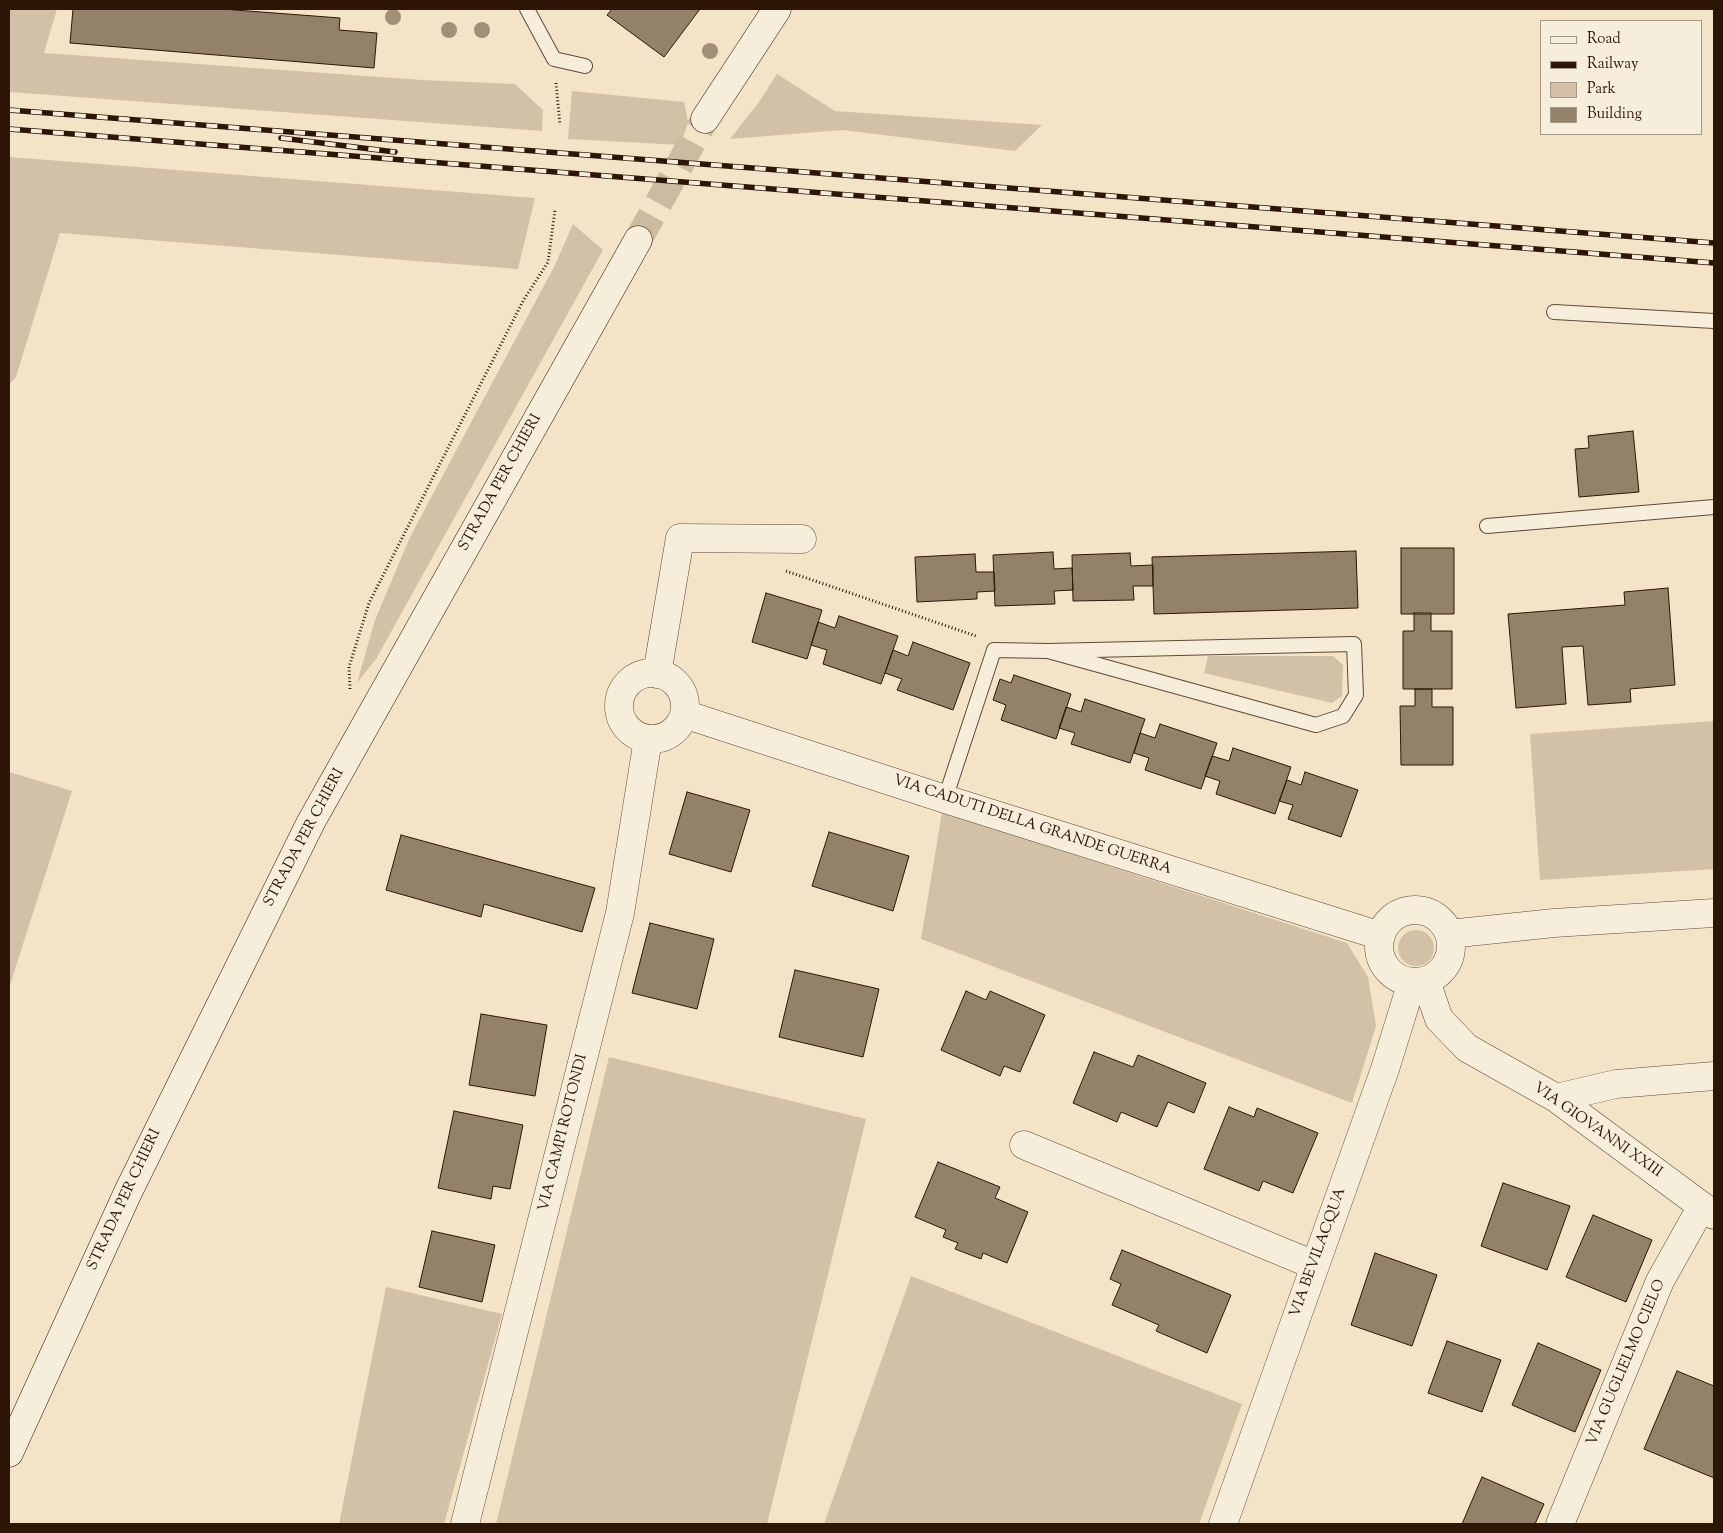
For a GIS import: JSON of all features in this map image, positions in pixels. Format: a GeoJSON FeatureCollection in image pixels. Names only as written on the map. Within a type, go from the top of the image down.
{"type":"FeatureCollection","features":[{"type":"Feature","properties":{"kind":"street"},"geometry":{"type":"LineString","coordinates":[[705,119],[777,9]]}},
{"type":"Feature","properties":{"kind":"street","name":"STRADA PER CHIERI"},"geometry":{"type":"LineString","coordinates":[[9,1453],[129,1190],[311,822],[638,240]]}},
{"type":"Feature","properties":{"kind":"street"},"geometry":{"type":"LineString","coordinates":[[657,674],[680,538],[802,539]]}},
{"type":"Feature","properties":{"kind":"street"},"geometry":{"type":"LineString","coordinates":[[641,675],[663,675],[680,688],[684,698],[684,714],[683,720],[677,728],[668,735],[648,739],[638,735],[626,725],[620,711],[620,700],[624,689],[641,675]]}},
{"type":"Feature","properties":{"kind":"street","name":"VIA CADUTI DELLA GRANDE GUERRA"},"geometry":{"type":"LineString","coordinates":[[684,714],[1381,936]]}},
{"type":"Feature","properties":{"kind":"street","name":"VIA CAMPI ROTONDI"},"geometry":{"type":"LineString","coordinates":[[465,1524],[620,913],[648,739]]}},
{"type":"Feature","properties":{"kind":"street"},"geometry":{"type":"LineString","coordinates":[[1414,910],[1436,916],[1444,924],[1449,934],[1451,953],[1448,962],[1434,976],[1419,981],[1393,974],[1385,966],[1381,957],[1379,946],[1386,925],[1393,917],[1403,912],[1414,910]]}},
{"type":"Feature","properties":{"kind":"street"},"geometry":{"type":"LineString","coordinates":[[1449,934],[1554,923],[1714,913]]}},
{"type":"Feature","properties":{"kind":"street","name":"VIA GIOVANNI XXIII"},"geometry":{"type":"LineString","coordinates":[[1419,981],[1439,1019],[1467,1048],[1556,1098],[1708,1210]]}},
{"type":"Feature","properties":{"kind":"street","name":"VIA BEVILACQUA"},"geometry":{"type":"LineString","coordinates":[[1223,1524],[1314,1265],[1419,981]]}},
{"type":"Feature","properties":{"kind":"street"},"geometry":{"type":"LineString","coordinates":[[1556,1098],[1616,1084],[1714,1076]]}},
{"type":"Feature","properties":{"kind":"street"},"geometry":{"type":"LineString","coordinates":[[1024,1145],[1314,1265]]}},
{"type":"Feature","properties":{"kind":"street","name":"VIA GUGLIELMO CIELO"},"geometry":{"type":"LineString","coordinates":[[1560,1524],[1660,1281],[1708,1210]]}},
{"type":"Feature","properties":{"kind":"lane"},"geometry":{"type":"LineString","coordinates":[[527,9],[554,59],[585,66]]}},
{"type":"Feature","properties":{"kind":"lane"},"geometry":{"type":"LineString","coordinates":[[1554,312],[1714,321]]}},
{"type":"Feature","properties":{"kind":"lane"},"geometry":{"type":"LineString","coordinates":[[1487,526],[1714,507]]}},
{"type":"Feature","properties":{"kind":"lane"},"geometry":{"type":"LineString","coordinates":[[946,799],[994,650],[1048,651],[1354,644],[1356,695],[1343,716],[1316,725],[1048,651]]}},
{"type":"Feature","properties":{"kind":"path"},"geometry":{"type":"LineString","coordinates":[[554,59],[560,125]]}},
{"type":"Feature","properties":{"kind":"path"},"geometry":{"type":"LineString","coordinates":[[350,697],[348,667],[369,603],[523,301],[548,262],[555,210]]}},
{"type":"Feature","properties":{"kind":"path"},"geometry":{"type":"LineString","coordinates":[[748,539],[788,573],[980,637],[994,650]]}},
{"type":"Feature","properties":{"kind":"green space"},"geometry":{"type":"Polygon","coordinates":[[[9,9],[57,9],[44,53],[422,80],[515,84],[543,110],[542,131],[9,92],[9,9]]]}},
{"type":"Feature","properties":{"kind":"green space"},"geometry":{"type":"Polygon","coordinates":[[[777,74],[835,111],[1042,125],[1015,151],[842,130],[730,139],[759,102],[777,74]]]}},
{"type":"Feature","properties":{"kind":"green space"},"geometry":{"type":"Polygon","coordinates":[[[572,91],[684,102],[688,122],[681,145],[568,139],[572,91]]]}},
{"type":"Feature","properties":{"kind":"green space"},"geometry":{"type":"Polygon","coordinates":[[[9,157],[535,198],[518,269],[60,233],[16,377],[9,385],[9,157]]]}},
{"type":"Feature","properties":{"kind":"green space"},"geometry":{"type":"Polygon","coordinates":[[[573,224],[603,250],[376,659],[357,683],[375,620],[410,537],[555,265],[573,224]]]}},
{"type":"Feature","properties":{"kind":"green space"},"geometry":{"type":"Polygon","coordinates":[[[1208,656],[1333,656],[1343,665],[1342,696],[1332,703],[1204,673],[1208,656]]]}},
{"type":"Feature","properties":{"kind":"green space"},"geometry":{"type":"Polygon","coordinates":[[[1714,721],[1714,869],[1540,880],[1530,734],[1714,721]]]}},
{"type":"Feature","properties":{"kind":"green space"},"geometry":{"type":"Polygon","coordinates":[[[9,772],[72,791],[9,988],[9,772]]]}},
{"type":"Feature","properties":{"kind":"green space"},"geometry":{"type":"Polygon","coordinates":[[[942,812],[1347,943],[1368,977],[1376,1026],[1352,1103],[921,939],[942,812]]]}},
{"type":"Feature","properties":{"kind":"green space"},"geometry":{"type":"Polygon","coordinates":[[[1416,930],[1429,935],[1434,948],[1429,961],[1416,966],[1403,961],[1398,948],[1403,935],[1416,930]]]}},
{"type":"Feature","properties":{"kind":"green space"},"geometry":{"type":"Polygon","coordinates":[[[609,1057],[866,1119],[767,1524],[496,1524],[609,1057]]]}},
{"type":"Feature","properties":{"kind":"green space"},"geometry":{"type":"Polygon","coordinates":[[[911,1276],[1242,1404],[1199,1524],[824,1524],[911,1276]]]}},
{"type":"Feature","properties":{"kind":"green space"},"geometry":{"type":"Polygon","coordinates":[[[386,1287],[502,1314],[444,1524],[339,1524],[386,1287]]]}},
{"type":"Feature","properties":{"kind":"building"},"geometry":{"type":"Polygon","coordinates":[[[73,9],[222,9],[340,18],[339,30],[377,33],[374,68],[70,43],[73,9]]]}},
{"type":"Feature","properties":{"kind":"building"},"geometry":{"type":"Polygon","coordinates":[[[612,9],[700,9],[664,57],[607,15],[612,9]]]}},
{"type":"Feature","properties":{"kind":"building"},"geometry":{"type":"Polygon","coordinates":[[[1633,431],[1639,492],[1579,497],[1575,449],[1589,448],[1588,436],[1633,431]]]}},
{"type":"Feature","properties":{"kind":"building"},"geometry":{"type":"Polygon","coordinates":[[[1401,548],[1454,548],[1454,614],[1401,614],[1401,548]]]}},
{"type":"Feature","properties":{"kind":"building"},"geometry":{"type":"Polygon","coordinates":[[[1356,551],[1358,608],[1154,614],[1152,557],[1356,551]]]}},
{"type":"Feature","properties":{"kind":"building"},"geometry":{"type":"Polygon","coordinates":[[[1053,552],[1054,569],[1072,568],[1073,590],[1054,591],[1055,604],[995,606],[993,555],[1053,552]]]}},
{"type":"Feature","properties":{"kind":"building"},"geometry":{"type":"Polygon","coordinates":[[[1130,553],[1131,566],[1153,565],[1153,586],[1133,586],[1134,600],[1073,601],[1072,555],[1130,553]]]}},
{"type":"Feature","properties":{"kind":"building"},"geometry":{"type":"Polygon","coordinates":[[[975,554],[976,572],[994,572],[995,591],[977,592],[977,599],[917,602],[915,557],[975,554]]]}},
{"type":"Feature","properties":{"kind":"building"},"geometry":{"type":"Polygon","coordinates":[[[1668,588],[1675,685],[1630,689],[1631,702],[1588,705],[1583,646],[1562,647],[1566,704],[1516,708],[1508,614],[1625,605],[1624,592],[1668,588]]]}},
{"type":"Feature","properties":{"kind":"building"},"geometry":{"type":"Polygon","coordinates":[[[766,593],[822,610],[807,659],[752,642],[766,593]]]}},
{"type":"Feature","properties":{"kind":"building"},"geometry":{"type":"Polygon","coordinates":[[[1414,613],[1431,613],[1431,631],[1452,631],[1452,689],[1403,689],[1403,631],[1414,631],[1414,613]]]}},
{"type":"Feature","properties":{"kind":"building"},"geometry":{"type":"Polygon","coordinates":[[[839,616],[898,636],[881,684],[823,664],[827,650],[811,645],[818,622],[835,628],[839,616]]]}},
{"type":"Feature","properties":{"kind":"building"},"geometry":{"type":"Polygon","coordinates":[[[913,642],[970,663],[953,710],[897,690],[902,679],[885,673],[893,650],[908,656],[913,642]]]}},
{"type":"Feature","properties":{"kind":"building"},"geometry":{"type":"Polygon","coordinates":[[[1014,675],[1071,694],[1056,739],[1001,720],[1006,705],[993,700],[1000,679],[1011,683],[1014,675]]]}},
{"type":"Feature","properties":{"kind":"building"},"geometry":{"type":"Polygon","coordinates":[[[1415,689],[1432,689],[1432,707],[1453,707],[1453,765],[1401,765],[1400,706],[1415,706],[1415,689]]]}},
{"type":"Feature","properties":{"kind":"building"},"geometry":{"type":"Polygon","coordinates":[[[1085,699],[1145,719],[1130,763],[1071,744],[1075,733],[1059,728],[1066,707],[1081,712],[1085,699]]]}},
{"type":"Feature","properties":{"kind":"building"},"geometry":{"type":"Polygon","coordinates":[[[1160,724],[1217,743],[1201,789],[1145,770],[1149,758],[1134,753],[1140,733],[1155,738],[1160,724]]]}},
{"type":"Feature","properties":{"kind":"building"},"geometry":{"type":"Polygon","coordinates":[[[1233,748],[1291,767],[1275,814],[1216,794],[1220,781],[1205,776],[1212,756],[1229,761],[1233,748]]]}},
{"type":"Feature","properties":{"kind":"building"},"geometry":{"type":"Polygon","coordinates":[[[1305,772],[1358,790],[1341,837],[1288,819],[1293,805],[1279,801],[1287,780],[1301,785],[1305,772]]]}},
{"type":"Feature","properties":{"kind":"building"},"geometry":{"type":"Polygon","coordinates":[[[687,792],[750,810],[731,872],[669,854],[687,792]]]}},
{"type":"Feature","properties":{"kind":"building"},"geometry":{"type":"Polygon","coordinates":[[[829,832],[909,856],[893,911],[812,886],[829,832]]]}},
{"type":"Feature","properties":{"kind":"building"},"geometry":{"type":"Polygon","coordinates":[[[401,835],[595,888],[582,932],[484,904],[481,917],[386,890],[401,835]]]}},
{"type":"Feature","properties":{"kind":"building"},"geometry":{"type":"Polygon","coordinates":[[[650,923],[714,939],[697,1009],[632,993],[650,923]]]}},
{"type":"Feature","properties":{"kind":"building"},"geometry":{"type":"Polygon","coordinates":[[[795,970],[879,989],[863,1057],[779,1037],[795,970]]]}},
{"type":"Feature","properties":{"kind":"building"},"geometry":{"type":"Polygon","coordinates":[[[966,991],[986,1000],[990,991],[1045,1015],[1020,1072],[1004,1066],[1000,1076],[941,1050],[966,991]]]}},
{"type":"Feature","properties":{"kind":"building"},"geometry":{"type":"Polygon","coordinates":[[[481,1014],[547,1025],[535,1096],[469,1085],[481,1014]]]}},
{"type":"Feature","properties":{"kind":"building"},"geometry":{"type":"Polygon","coordinates":[[[1094,1052],[1133,1067],[1138,1055],[1206,1083],[1194,1113],[1168,1102],[1157,1127],[1121,1112],[1117,1122],[1073,1103],[1094,1052]]]}},
{"type":"Feature","properties":{"kind":"building"},"geometry":{"type":"Polygon","coordinates":[[[1229,1107],[1254,1117],[1257,1108],[1318,1133],[1293,1193],[1263,1181],[1259,1191],[1204,1169],[1229,1107]]]}},
{"type":"Feature","properties":{"kind":"building"},"geometry":{"type":"Polygon","coordinates":[[[454,1111],[523,1125],[510,1189],[493,1186],[491,1199],[438,1188],[454,1111]]]}},
{"type":"Feature","properties":{"kind":"building"},"geometry":{"type":"Polygon","coordinates":[[[938,1162],[1000,1187],[995,1198],[1028,1212],[1007,1263],[983,1253],[981,1259],[955,1249],[958,1243],[943,1237],[946,1230],[915,1217],[938,1162]]]}},
{"type":"Feature","properties":{"kind":"building"},"geometry":{"type":"Polygon","coordinates":[[[1503,1183],[1570,1206],[1547,1270],[1481,1246],[1503,1183]]]}},
{"type":"Feature","properties":{"kind":"building"},"geometry":{"type":"Polygon","coordinates":[[[1593,1215],[1652,1240],[1626,1302],[1566,1277],[1593,1215]]]}},
{"type":"Feature","properties":{"kind":"building"},"geometry":{"type":"Polygon","coordinates":[[[432,1231],[495,1245],[482,1302],[419,1287],[432,1231]]]}},
{"type":"Feature","properties":{"kind":"building"},"geometry":{"type":"Polygon","coordinates":[[[1122,1250],[1231,1295],[1207,1353],[1156,1331],[1159,1325],[1112,1305],[1121,1284],[1110,1279],[1122,1250]]]}},
{"type":"Feature","properties":{"kind":"building"},"geometry":{"type":"Polygon","coordinates":[[[1375,1253],[1437,1275],[1412,1346],[1351,1325],[1375,1253]]]}},
{"type":"Feature","properties":{"kind":"building"},"geometry":{"type":"Polygon","coordinates":[[[1447,1341],[1501,1360],[1482,1412],[1428,1393],[1447,1341]]]}},
{"type":"Feature","properties":{"kind":"building"},"geometry":{"type":"Polygon","coordinates":[[[1538,1343],[1601,1370],[1575,1432],[1512,1405],[1538,1343]]]}},
{"type":"Feature","properties":{"kind":"building"},"geometry":{"type":"Polygon","coordinates":[[[1677,1371],[1714,1386],[1714,1478],[1644,1449],[1677,1371]]]}},
{"type":"Feature","properties":{"kind":"building"},"geometry":{"type":"Polygon","coordinates":[[[1482,1477],[1544,1504],[1535,1524],[1462,1524],[1482,1477]]]}},
{"type":"Feature","properties":{"kind":"tunnel"},"geometry":{"type":"LineString","coordinates":[[638,240],[705,119]]}},
{"type":"Feature","properties":{"kind":"railway"},"geometry":{"type":"LineString","coordinates":[[9,110],[1714,243]]}},
{"type":"Feature","properties":{"kind":"railway"},"geometry":{"type":"LineString","coordinates":[[9,129],[1714,263]]}},
{"type":"Feature","properties":{"kind":"railway"},"geometry":{"type":"LineString","coordinates":[[281,138],[395,152]]}}]}
